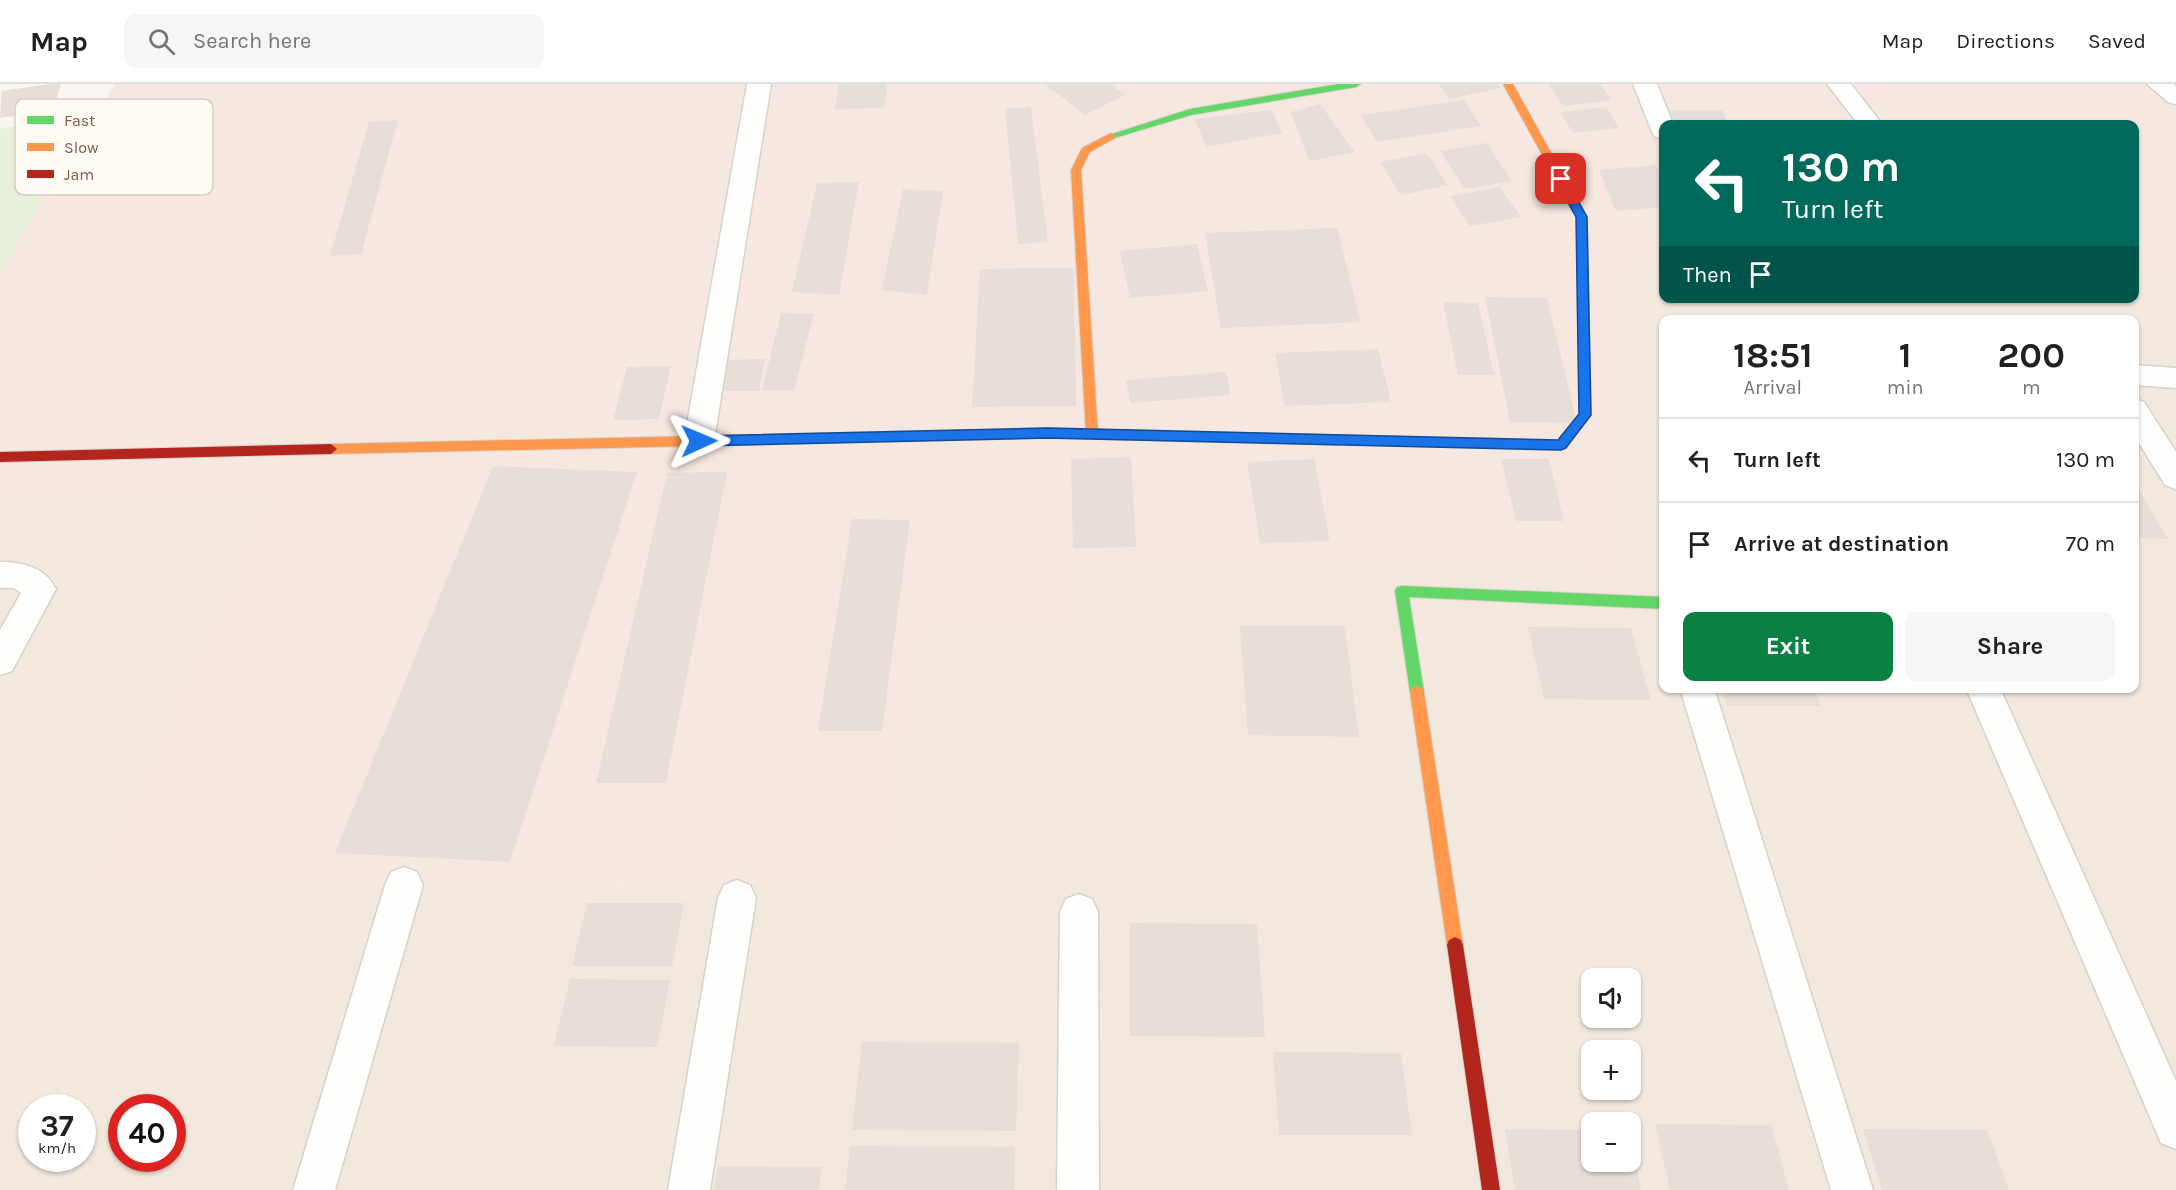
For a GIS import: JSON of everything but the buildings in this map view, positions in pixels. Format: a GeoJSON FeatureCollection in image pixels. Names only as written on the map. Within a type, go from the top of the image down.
{"type":"FeatureCollection","features":[{"type":"Feature","properties":{"kind":"street"},"geometry":{"type":"LineString","coordinates":[[699,441],[759,84]]}},
{"type":"Feature","properties":{"kind":"street"},"geometry":{"type":"LineString","coordinates":[[1092,434],[1076,170],[1086,150],[1117,133],[1190,112],[1356,84]]}},
{"type":"Feature","properties":{"kind":"street"},"geometry":{"type":"LineString","coordinates":[[0,457],[1092,434],[1561,445],[1585,415],[1582,217],[1508,84]]}},
{"type":"Feature","properties":{"kind":"street"},"geometry":{"type":"LineString","coordinates":[[1645,84],[1659,120]]}},
{"type":"Feature","properties":{"kind":"street"},"geometry":{"type":"LineString","coordinates":[[1839,84],[1867,120]]}},
{"type":"Feature","properties":{"kind":"street"},"geometry":{"type":"LineString","coordinates":[[2159,84],[2176,97]]}},
{"type":"Feature","properties":{"kind":"street"},"geometry":{"type":"LineString","coordinates":[[2139,375],[2176,378]]}},
{"type":"Feature","properties":{"kind":"street"},"geometry":{"type":"LineString","coordinates":[[2139,418],[2176,477]]}},
{"type":"Feature","properties":{"kind":"street"},"geometry":{"type":"LineString","coordinates":[[0,575],[20,575],[40,590],[0,662]]}},
{"type":"Feature","properties":{"kind":"street"},"geometry":{"type":"LineString","coordinates":[[1491,1190],[1402,591],[1659,603]]}},
{"type":"Feature","properties":{"kind":"street"},"geometry":{"type":"LineString","coordinates":[[1699,693],[1852,1190]]}},
{"type":"Feature","properties":{"kind":"street"},"geometry":{"type":"LineString","coordinates":[[1985,693],[2176,1128]]}},
{"type":"Feature","properties":{"kind":"street"},"geometry":{"type":"LineString","coordinates":[[314,1190],[404,885]]}},
{"type":"Feature","properties":{"kind":"street"},"geometry":{"type":"LineString","coordinates":[[689,1190],[737,898]]}},
{"type":"Feature","properties":{"kind":"street"},"geometry":{"type":"LineString","coordinates":[[1078,1190],[1079,912]]}},
{"type":"Feature","properties":{"kind":"shaded area"},"geometry":{"type":"Polygon","coordinates":[[[115,84],[2155,84],[2176,102],[2176,275],[2139,274],[2139,120],[1659,120],[1659,268],[1631,268],[1627,577],[1087,563],[1083,635],[925,637],[890,884],[83,895],[263,498],[0,498],[0,270],[46,195],[213,195],[213,99],[106,99],[115,84]]]}},
{"type":"Feature","properties":{"kind":"shaded area"},"geometry":{"type":"Polygon","coordinates":[[[1631,268],[1659,268],[1659,303],[2139,303],[2139,274],[2176,275],[2176,1190],[0,1190],[0,498],[263,498],[83,895],[890,884],[925,636],[1083,635],[1087,563],[1626,577],[1631,268]]]}},
{"type":"Feature","properties":{"kind":"green space"},"geometry":{"type":"Polygon","coordinates":[[[15,126],[15,195],[46,195],[0,270],[0,129],[15,126]]]}},
{"type":"Feature","properties":{"kind":"traffic: fast"},"geometry":{"type":"LineString","coordinates":[[1111,136],[1190,112],[1356,84]]}},
{"type":"Feature","properties":{"kind":"traffic: fast"},"geometry":{"type":"LineString","coordinates":[[1337,440],[1561,445],[1585,415],[1582,217],[1549,158]]}},
{"type":"Feature","properties":{"kind":"traffic: fast"},"geometry":{"type":"LineString","coordinates":[[697,441],[1047,433],[1096,434]]}},
{"type":"Feature","properties":{"kind":"traffic: fast"},"geometry":{"type":"LineString","coordinates":[[1417,692],[1402,591],[1659,603]]}},
{"type":"Feature","properties":{"kind":"traffic: slow"},"geometry":{"type":"LineString","coordinates":[[1508,84],[1549,158]]}},
{"type":"Feature","properties":{"kind":"traffic: slow"},"geometry":{"type":"LineString","coordinates":[[1092,434],[1076,170],[1086,150],[1111,136]]}},
{"type":"Feature","properties":{"kind":"traffic: slow"},"geometry":{"type":"LineString","coordinates":[[331,449],[697,441]]}},
{"type":"Feature","properties":{"kind":"traffic: slow"},"geometry":{"type":"LineString","coordinates":[[1417,692],[1455,945]]}},
{"type":"Feature","properties":{"kind":"traffic: jam"},"geometry":{"type":"LineString","coordinates":[[1096,434],[1337,440]]}},
{"type":"Feature","properties":{"kind":"traffic: jam"},"geometry":{"type":"LineString","coordinates":[[0,457],[331,449]]}},
{"type":"Feature","properties":{"kind":"traffic: jam"},"geometry":{"type":"LineString","coordinates":[[1455,945],[1491,1190]]}},
{"type":"Feature","properties":{"kind":"route"},"geometry":{"type":"LineString","coordinates":[[699,441],[1047,433],[1561,445],[1585,415],[1582,217],[1561,179]]}}]}
